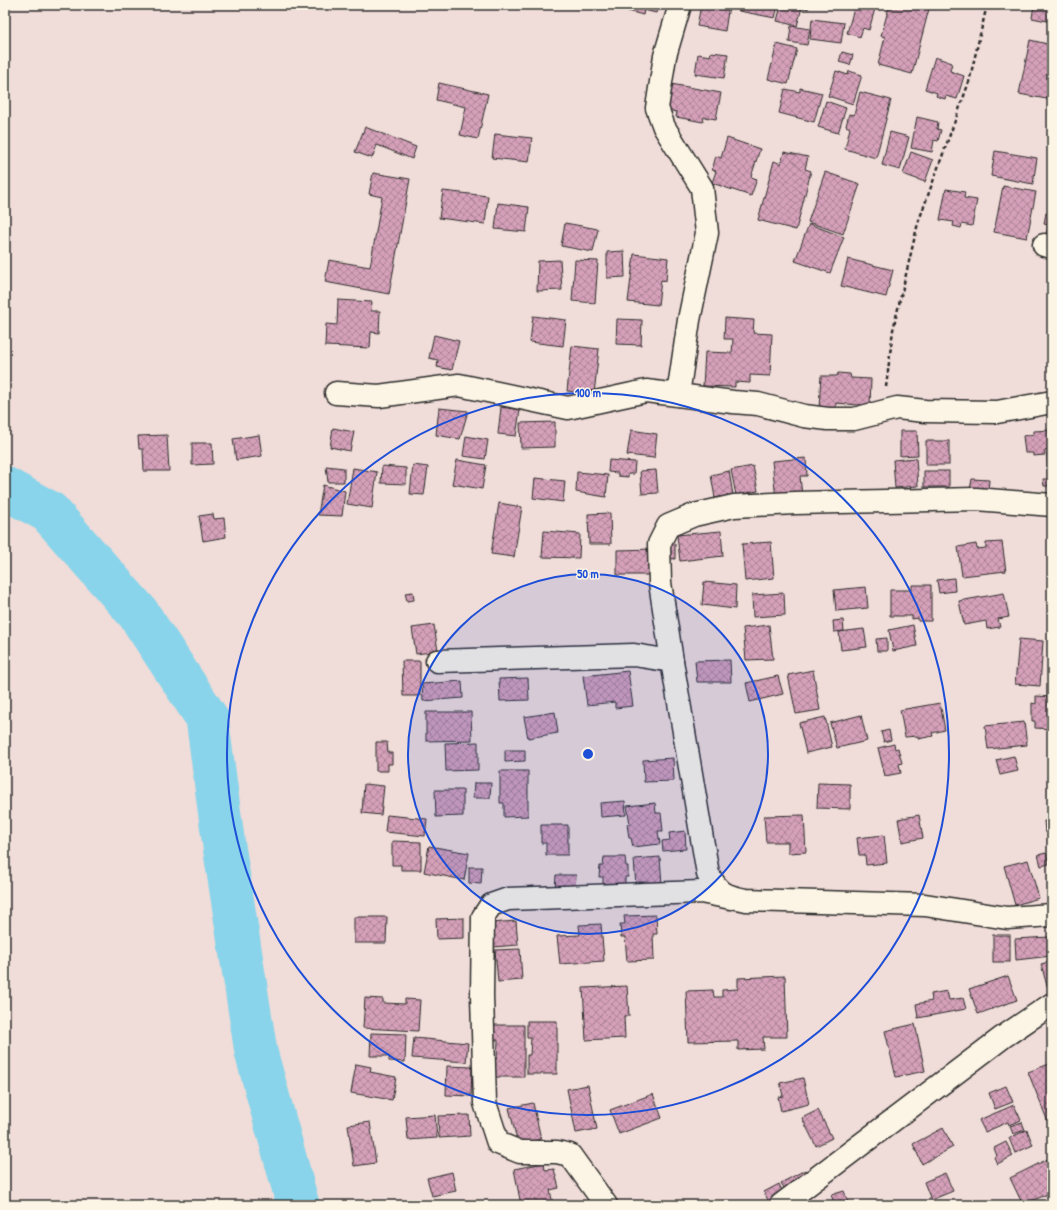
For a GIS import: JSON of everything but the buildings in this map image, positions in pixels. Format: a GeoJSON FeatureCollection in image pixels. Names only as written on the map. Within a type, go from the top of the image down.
{"type":"FeatureCollection","features":[{"type":"Feature","properties":{"kind":"street"},"geometry":{"type":"LineString","coordinates":[[678,395],[689,320],[707,233],[702,188],[664,127],[658,108],[665,56],[680,5]]}},
{"type":"Feature","properties":{"kind":"street"},"geometry":{"type":"LineString","coordinates":[[336,393],[379,396],[459,385],[568,408],[646,390],[758,404],[804,416],[828,419],[854,419],[897,408],[925,411],[997,412],[1052,402]]}},
{"type":"Feature","properties":{"kind":"street"},"geometry":{"type":"LineString","coordinates":[[731,898],[716,888],[708,874],[660,584],[659,544],[668,526],[694,514],[734,506],[976,499],[1052,505]]}},
{"type":"Feature","properties":{"kind":"street"},"geometry":{"type":"LineString","coordinates":[[437,660],[634,656],[672,661]]}},
{"type":"Feature","properties":{"kind":"street"},"geometry":{"type":"LineString","coordinates":[[606,1205],[570,1154],[557,1152],[520,1152],[498,1143],[484,1102],[482,995],[483,917],[491,905],[508,900],[701,892],[731,898],[768,901],[925,905],[1007,918],[1052,915]]}},
{"type":"Feature","properties":{"kind":"street"},"geometry":{"type":"LineString","coordinates":[[781,1205],[1003,1037],[1052,1004]]}},
{"type":"Feature","properties":{"kind":"path"},"geometry":{"type":"LineString","coordinates":[[883,411],[893,330],[918,223],[969,82],[987,5]]}},
{"type":"Feature","properties":{"kind":"waterway"},"geometry":{"type":"LineString","coordinates":[[5,488],[49,512],[138,613],[207,718],[224,846],[256,1052],[298,1205]]}}]}
